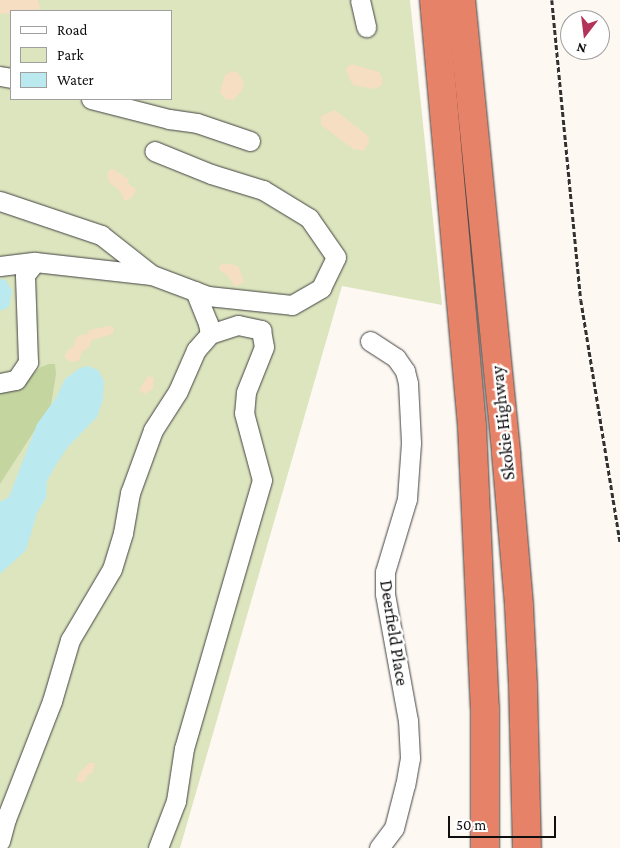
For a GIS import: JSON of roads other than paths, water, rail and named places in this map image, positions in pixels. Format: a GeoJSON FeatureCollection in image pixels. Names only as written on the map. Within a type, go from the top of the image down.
{"type":"FeatureCollection","features":[{"type":"Feature","properties":{"kind":"highway","name":"Skokie Highway"},"geometry":{"type":"LineString","coordinates":[[434,0],[472,426],[484,698],[485,848]]}},
{"type":"Feature","properties":{"kind":"highway","name":"Skokie Highway"},"geometry":{"type":"LineString","coordinates":[[461,0],[506,453],[519,606],[527,848]]}},
{"type":"Feature","properties":{"kind":"street"},"geometry":{"type":"LineString","coordinates":[[360,0],[366,27]]}},
{"type":"Feature","properties":{"kind":"street"},"geometry":{"type":"LineString","coordinates":[[95,100],[169,119],[197,123],[250,141]]}},
{"type":"Feature","properties":{"kind":"street"},"geometry":{"type":"LineString","coordinates":[[0,266],[34,262],[152,276],[208,296],[292,305],[321,288],[336,257],[309,218],[263,190],[211,174],[154,150]]}},
{"type":"Feature","properties":{"kind":"street"},"geometry":{"type":"LineString","coordinates":[[0,201],[101,236],[152,276]]}},
{"type":"Feature","properties":{"kind":"street"},"geometry":{"type":"LineString","coordinates":[[0,383],[16,380],[28,362],[25,274],[34,262]]}},
{"type":"Feature","properties":{"kind":"street"},"geometry":{"type":"LineString","coordinates":[[195,291],[208,323],[210,334]]}},
{"type":"Feature","properties":{"kind":"street"},"geometry":{"type":"LineString","coordinates":[[0,841],[6,819],[52,701],[70,640],[112,569],[123,533],[130,493],[153,430],[178,391],[196,350],[210,334],[238,325],[261,330],[264,348],[246,392],[244,412],[262,480],[186,739],[176,802],[158,848]]}},
{"type":"Feature","properties":{"kind":"street","name":"Deerfield Place"},"geometry":{"type":"LineString","coordinates":[[370,341],[396,358],[405,371],[408,383],[411,444],[407,499],[385,572],[384,594],[408,720],[410,758],[394,828],[379,848]]}},
{"type":"Feature","properties":{"kind":"water"},"geometry":{"type":"Polygon","coordinates":[[[0,279],[6,280],[12,291],[9,307],[0,311],[0,279]]]}},
{"type":"Feature","properties":{"kind":"water"},"geometry":{"type":"Polygon","coordinates":[[[88,366],[98,370],[104,381],[103,399],[97,417],[67,448],[54,468],[47,481],[46,498],[37,513],[26,550],[0,574],[0,502],[9,497],[37,424],[56,398],[65,379],[80,368],[88,366]]]}}]}
